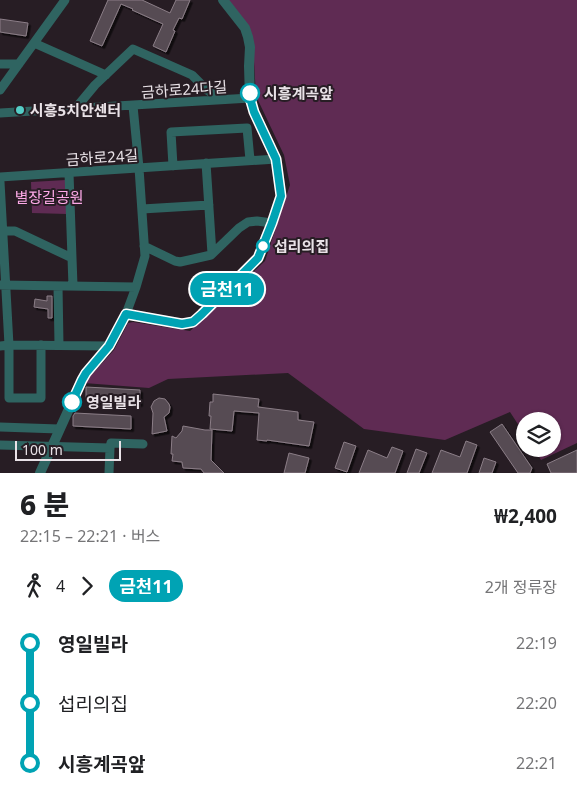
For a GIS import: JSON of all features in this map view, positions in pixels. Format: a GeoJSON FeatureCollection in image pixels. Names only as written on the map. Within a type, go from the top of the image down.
{"type":"FeatureCollection","features":[{"type":"Feature","properties":{"kind":"street"},"geometry":{"type":"LineString","coordinates":[[0,90],[65,0]]}},
{"type":"Feature","properties":{"kind":"street"},"geometry":{"type":"LineString","coordinates":[[126,314],[182,324],[193,322],[258,258],[281,196],[276,159],[254,112],[250,98],[250,47],[248,37],[245,28],[222,0]]}},
{"type":"Feature","properties":{"kind":"street"},"geometry":{"type":"LineString","coordinates":[[34,43],[106,75]]}},
{"type":"Feature","properties":{"kind":"street"},"geometry":{"type":"LineString","coordinates":[[75,109],[95,86],[134,49],[192,75],[207,90],[226,100]]}},
{"type":"Feature","properties":{"kind":"street"},"geometry":{"type":"LineString","coordinates":[[0,64],[19,64]]}},
{"type":"Feature","properties":{"kind":"street","name":"금하로24다길"},"geometry":{"type":"LineString","coordinates":[[0,113],[250,98]]}},
{"type":"Feature","properties":{"kind":"street"},"geometry":{"type":"LineString","coordinates":[[40,473],[82,380],[109,346],[126,314],[145,256],[133,106]]}},
{"type":"Feature","properties":{"kind":"street"},"geometry":{"type":"LineString","coordinates":[[173,166],[170,132],[247,128],[250,160]]}},
{"type":"Feature","properties":{"kind":"street","name":"금하로24길"},"geometry":{"type":"LineString","coordinates":[[0,177],[276,159]]}},
{"type":"Feature","properties":{"kind":"street"},"geometry":{"type":"LineString","coordinates":[[206,163],[212,254]]}},
{"type":"Feature","properties":{"kind":"street"},"geometry":{"type":"LineString","coordinates":[[69,172],[73,286]]}},
{"type":"Feature","properties":{"kind":"street"},"geometry":{"type":"LineString","coordinates":[[0,182],[4,345],[9,398],[41,398],[41,345]]}},
{"type":"Feature","properties":{"kind":"street"},"geometry":{"type":"LineString","coordinates":[[142,210],[209,205]]}},
{"type":"Feature","properties":{"kind":"street"},"geometry":{"type":"LineString","coordinates":[[144,246],[174,261],[180,262],[211,256],[239,228],[248,222],[272,223]]}},
{"type":"Feature","properties":{"kind":"street"},"geometry":{"type":"LineString","coordinates":[[2,231],[15,231],[72,258]]}},
{"type":"Feature","properties":{"kind":"street"},"geometry":{"type":"LineString","coordinates":[[3,285],[136,287]]}},
{"type":"Feature","properties":{"kind":"street"},"geometry":{"type":"LineString","coordinates":[[58,286],[59,345]]}},
{"type":"Feature","properties":{"kind":"street"},"geometry":{"type":"LineString","coordinates":[[4,345],[109,346]]}},
{"type":"Feature","properties":{"kind":"street"},"geometry":{"type":"LineString","coordinates":[[0,427],[60,429]]}},
{"type":"Feature","properties":{"kind":"street"},"geometry":{"type":"LineString","coordinates":[[109,473],[111,443],[143,444]]}},
{"type":"Feature","properties":{"kind":"street"},"geometry":{"type":"LineString","coordinates":[[0,445],[110,448]]}},
{"type":"Feature","properties":{"kind":"green space"},"geometry":{"type":"Polygon","coordinates":[[[227,0],[577,0],[577,443],[561,451],[561,412],[516,412],[516,421],[510,412],[445,440],[364,429],[288,373],[168,379],[149,388],[84,383],[114,350],[128,323],[133,322],[190,331],[265,261],[290,185],[284,155],[256,96],[253,44],[227,0]]]}},
{"type":"Feature","properties":{"kind":"green space","name":"별장길공원"},"geometry":{"type":"Polygon","coordinates":[[[66,180],[67,214],[32,213],[31,182],[66,180]]]}},
{"type":"Feature","properties":{"kind":"building"},"geometry":{"type":"Polygon","coordinates":[[[108,0],[142,0],[170,13],[176,0],[190,0],[182,19],[179,18],[173,30],[175,31],[166,52],[153,46],[163,24],[121,4],[102,46],[90,41],[108,0]]]}},
{"type":"Feature","properties":{"kind":"building"},"geometry":{"type":"Polygon","coordinates":[[[0,19],[28,23],[26,36],[0,32],[0,19]]]}},
{"type":"Feature","properties":{"kind":"building"},"geometry":{"type":"Polygon","coordinates":[[[47,296],[52,296],[52,318],[48,318],[48,309],[34,307],[35,299],[47,301],[47,296]]]}},
{"type":"Feature","properties":{"kind":"building"},"geometry":{"type":"Polygon","coordinates":[[[86,387],[140,390],[140,404],[86,401],[86,387]]]}},
{"type":"Feature","properties":{"kind":"building"},"geometry":{"type":"Polygon","coordinates":[[[213,394],[259,399],[258,407],[298,412],[298,420],[314,422],[309,446],[257,440],[259,413],[234,411],[232,431],[210,429],[210,402],[213,402],[213,394]]]}},
{"type":"Feature","properties":{"kind":"building"},"geometry":{"type":"Polygon","coordinates":[[[159,398],[165,399],[170,407],[169,413],[164,417],[167,431],[152,434],[153,413],[151,407],[154,401],[159,398]]]}},
{"type":"Feature","properties":{"kind":"building"},"geometry":{"type":"Polygon","coordinates":[[[75,413],[131,416],[131,429],[73,426],[73,416],[75,413]]]}},
{"type":"Feature","properties":{"kind":"building"},"geometry":{"type":"Polygon","coordinates":[[[502,424],[516,445],[516,457],[524,457],[532,468],[530,473],[518,473],[490,432],[502,424]]]}},
{"type":"Feature","properties":{"kind":"building"},"geometry":{"type":"Polygon","coordinates":[[[183,426],[212,430],[211,460],[224,473],[204,473],[201,469],[183,468],[182,462],[172,461],[172,436],[176,438],[182,431],[183,426]]]}},
{"type":"Feature","properties":{"kind":"building"},"geometry":{"type":"Polygon","coordinates":[[[466,441],[477,445],[467,473],[432,473],[441,450],[460,457],[466,441]]]}},
{"type":"Feature","properties":{"kind":"building"},"geometry":{"type":"Polygon","coordinates":[[[344,442],[356,446],[347,472],[335,468],[344,442]]]}},
{"type":"Feature","properties":{"kind":"building"},"geometry":{"type":"Polygon","coordinates":[[[392,447],[403,451],[395,473],[359,473],[368,450],[387,458],[392,447]]]}},
{"type":"Feature","properties":{"kind":"building"},"geometry":{"type":"Polygon","coordinates":[[[416,449],[427,453],[419,473],[407,473],[416,449]]]}},
{"type":"Feature","properties":{"kind":"building"},"geometry":{"type":"Polygon","coordinates":[[[577,450],[577,473],[551,473],[547,464],[577,450]]]}},
{"type":"Feature","properties":{"kind":"building"},"geometry":{"type":"Polygon","coordinates":[[[289,453],[309,458],[305,473],[284,473],[289,453]]]}},
{"type":"Feature","properties":{"kind":"building"},"geometry":{"type":"Polygon","coordinates":[[[484,458],[496,462],[492,473],[479,473],[484,458]]]}},
{"type":"Feature","properties":{"kind":"bus line","name":"금천11"},"geometry":{"type":"LineString","coordinates":[[72,402],[86,373],[109,346],[126,314],[182,324],[193,322],[258,258],[281,196],[276,159],[258,117],[254,112],[250,93]]}},
{"type":"Feature","properties":{"kind":"place","name":"시흥계곡앞"},"geometry":{"type":"Point","coordinates":[250,93]}},
{"type":"Feature","properties":{"kind":"place","name":"시흥5치안센터"},"geometry":{"type":"Point","coordinates":[20,110]}},
{"type":"Feature","properties":{"kind":"place","name":"섭리의집"},"geometry":{"type":"Point","coordinates":[263,246]}},
{"type":"Feature","properties":{"kind":"place","name":"영일빌라"},"geometry":{"type":"Point","coordinates":[72,402]}}]}
